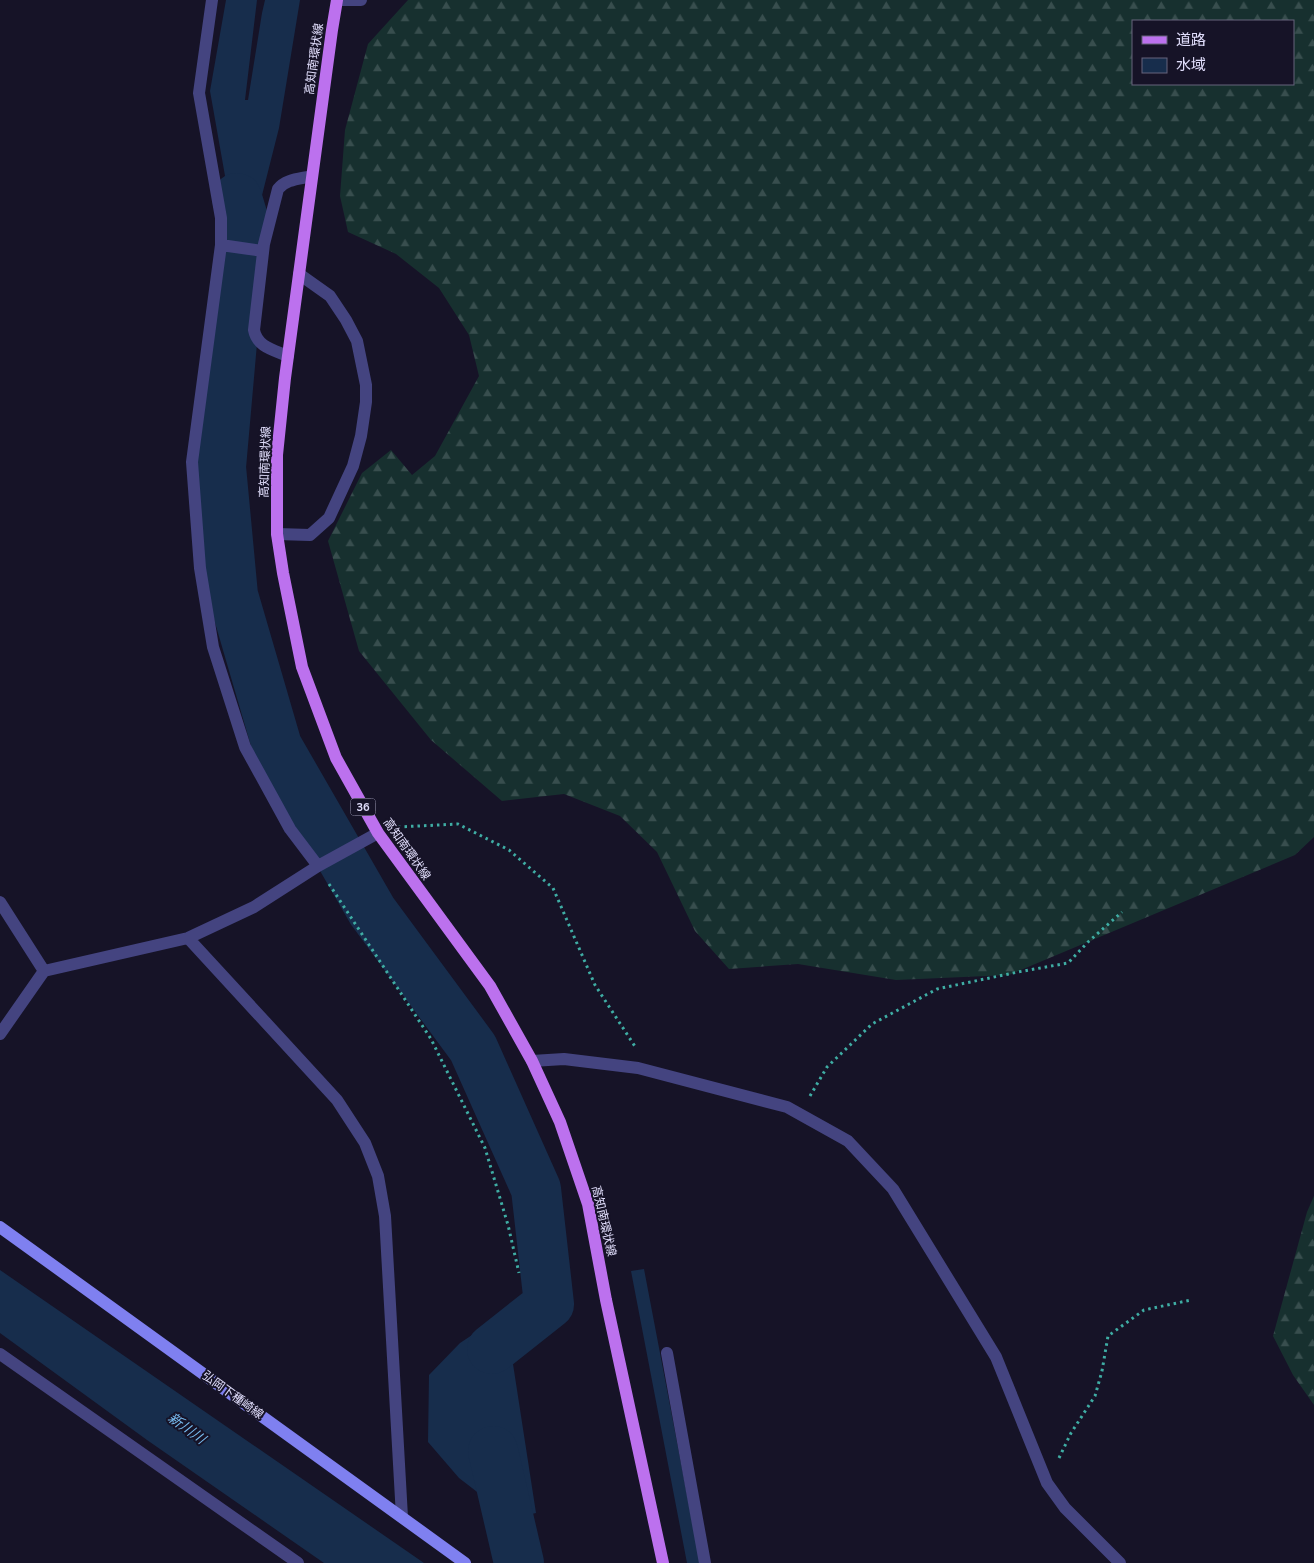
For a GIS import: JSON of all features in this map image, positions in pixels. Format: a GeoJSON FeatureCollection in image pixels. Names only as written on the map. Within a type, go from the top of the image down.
{"type":"FeatureCollection","features":[{"type":"Feature","properties":{"kind":"main road","name":"高知南環状線"},"geometry":{"type":"LineString","coordinates":[[337,0],[288,356],[277,456],[277,534],[302,667],[336,758],[378,833],[490,986],[532,1061],[560,1122],[588,1204],[608,1310],[663,1563]]}},
{"type":"Feature","properties":{"kind":"main road","name":"弘岡下種崎線"},"geometry":{"type":"LineString","coordinates":[[0,1227],[465,1563]]}},
{"type":"Feature","properties":{"kind":"street"},"geometry":{"type":"LineString","coordinates":[[212,0],[199,93],[225,245],[192,462],[200,568],[213,647],[245,747],[290,829],[318,866]]}},
{"type":"Feature","properties":{"kind":"street"},"geometry":{"type":"LineString","coordinates":[[337,0],[361,0]]}},
{"type":"Feature","properties":{"kind":"street"},"geometry":{"type":"LineString","coordinates":[[288,356],[264,347],[255,335],[259,250],[278,189],[288,181],[312,176]]}},
{"type":"Feature","properties":{"kind":"street"},"geometry":{"type":"LineString","coordinates":[[225,245],[259,250]]}},
{"type":"Feature","properties":{"kind":"street"},"geometry":{"type":"LineString","coordinates":[[277,534],[310,535],[329,518],[353,466],[361,436],[366,402],[366,385],[357,341],[330,296],[299,274]]}},
{"type":"Feature","properties":{"kind":"street"},"geometry":{"type":"LineString","coordinates":[[0,1034],[44,971],[188,938],[254,908],[318,866],[378,833]]}},
{"type":"Feature","properties":{"kind":"street"},"geometry":{"type":"LineString","coordinates":[[0,902],[44,971]]}},
{"type":"Feature","properties":{"kind":"street"},"geometry":{"type":"LineString","coordinates":[[188,938],[337,1100],[365,1143],[378,1176],[385,1216],[402,1517]]}},
{"type":"Feature","properties":{"kind":"street"},"geometry":{"type":"LineString","coordinates":[[532,1061],[564,1059],[638,1068],[788,1107],[848,1141],[893,1189],[996,1356],[1047,1483],[1065,1508],[1120,1563]]}},
{"type":"Feature","properties":{"kind":"street"},"geometry":{"type":"LineString","coordinates":[[667,1353],[705,1563]]}},
{"type":"Feature","properties":{"kind":"street"},"geometry":{"type":"LineString","coordinates":[[0,1354],[298,1563]]}},
{"type":"Feature","properties":{"kind":"path"},"geometry":{"type":"LineString","coordinates":[[378,833],[402,826],[458,824],[509,850],[553,888],[596,985],[638,1051],[638,1068]]}},
{"type":"Feature","properties":{"kind":"path"},"geometry":{"type":"LineString","coordinates":[[318,866],[431,1039],[485,1148],[508,1225],[519,1273]]}},
{"type":"Feature","properties":{"kind":"path"},"geometry":{"type":"LineString","coordinates":[[800,1114],[827,1067],[872,1024],[937,988],[1068,963],[1088,942],[1122,912]]}},
{"type":"Feature","properties":{"kind":"path"},"geometry":{"type":"LineString","coordinates":[[1047,1483],[1071,1433],[1095,1396],[1108,1336],[1144,1310],[1191,1300]]}},
{"type":"Feature","properties":{"kind":"green space"},"geometry":{"type":"Polygon","coordinates":[[[408,0],[1314,0],[1314,837],[1295,855],[1009,975],[896,980],[798,964],[729,969],[695,931],[657,852],[620,816],[564,794],[502,801],[431,740],[359,651],[328,541],[362,473],[391,450],[412,475],[435,456],[479,376],[469,335],[439,288],[396,254],[348,232],[340,196],[345,130],[368,44],[408,0]]]}},
{"type":"Feature","properties":{"kind":"green space"},"geometry":{"type":"Polygon","coordinates":[[[1314,1196],[1314,1405],[1293,1375],[1273,1336],[1307,1212],[1314,1196]]]}},
{"type":"Feature","properties":{"kind":"water"},"geometry":{"type":"Polygon","coordinates":[[[226,0],[257,0],[245,100],[248,100],[265,0],[300,0],[279,128],[252,235],[248,264],[228,267],[233,221],[210,91],[226,0]]]}},
{"type":"Feature","properties":{"kind":"water"},"geometry":{"type":"Polygon","coordinates":[[[644,1269],[700,1563],[687,1563],[631,1271],[644,1269]]]}},
{"type":"Feature","properties":{"kind":"water","name":"新川川"},"geometry":{"type":"Polygon","coordinates":[[[0,1270],[424,1563],[324,1563],[147,1440],[0,1333],[0,1270]]]}},
{"type":"Feature","properties":{"kind":"water"},"geometry":{"type":"Polygon","coordinates":[[[537,1292],[552,1315],[501,1355],[503,1364],[513,1364],[536,1513],[501,1521],[485,1498],[459,1478],[428,1442],[429,1375],[460,1343],[537,1292]]]}},
{"type":"Feature","properties":{"kind":"waterway"},"geometry":{"type":"LineString","coordinates":[[237,198],[243,218],[221,467],[233,595],[277,746],[372,911],[473,1048],[536,1189],[549,1304],[492,1349]]}},
{"type":"Feature","properties":{"kind":"waterway"},"geometry":{"type":"LineString","coordinates":[[493,1451],[519,1563]]}}]}
